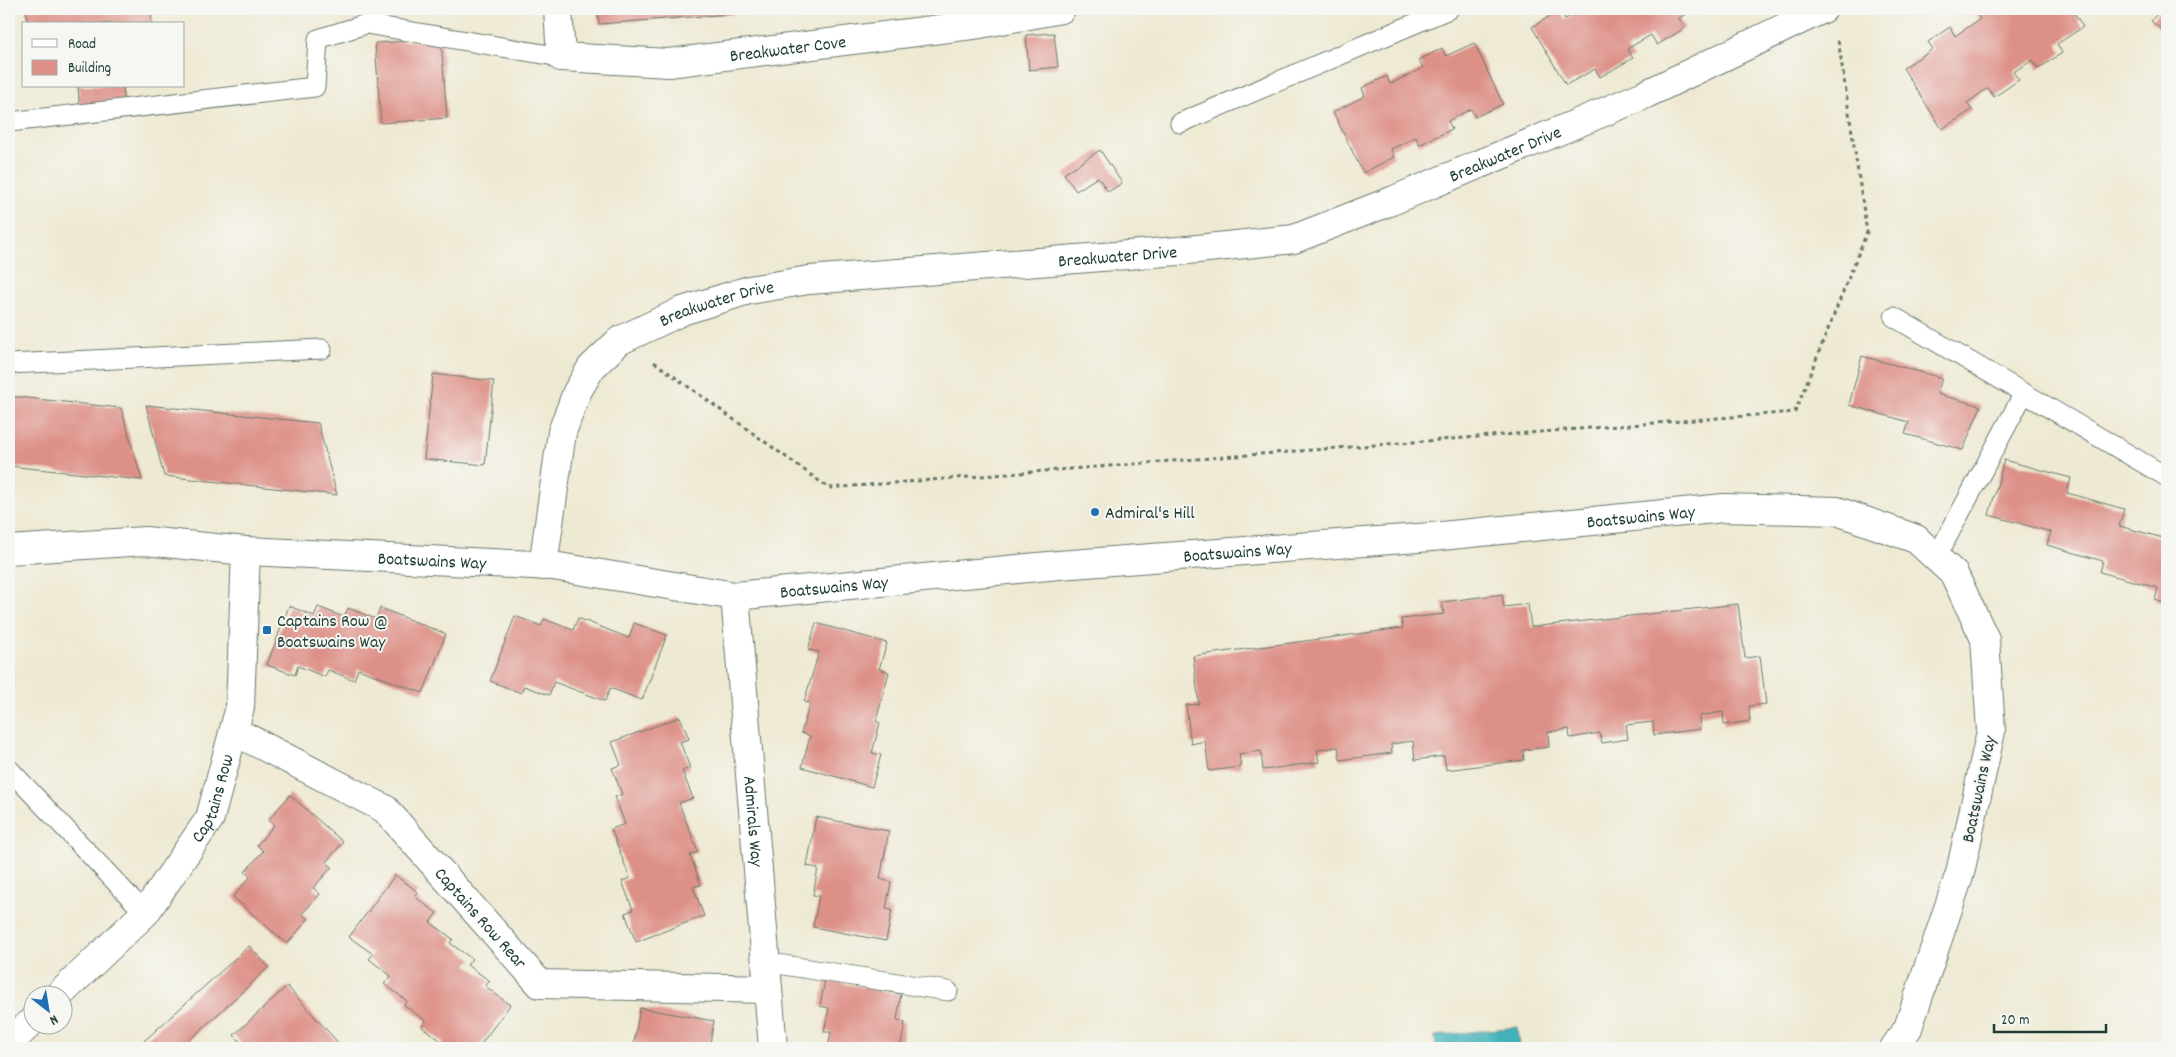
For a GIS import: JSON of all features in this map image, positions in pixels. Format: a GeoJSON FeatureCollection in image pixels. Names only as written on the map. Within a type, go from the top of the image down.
{"type":"FeatureCollection","features":[{"type":"Feature","properties":{"kind":"street"},"geometry":{"type":"LineString","coordinates":[[558,9],[561,57]]}},
{"type":"Feature","properties":{"kind":"street","name":"Breakwater Cove"},"geometry":{"type":"LineString","coordinates":[[561,57],[669,62],[980,24],[1060,9]]}},
{"type":"Feature","properties":{"kind":"street","name":"Breakwater Drive"},"geometry":{"type":"LineString","coordinates":[[543,566],[562,432],[577,392],[591,368],[622,339],[682,312],[749,290],[809,280],[1178,251],[1294,239],[1403,197],[1642,96],[1784,17],[1823,9]]}},
{"type":"Feature","properties":{"kind":"street","name":"Boatswains Way"},"geometry":{"type":"LineString","coordinates":[[9,550],[145,541],[246,551],[543,566],[735,596],[1059,565],[1431,537],[1724,508],[1836,511],[1916,540],[1954,574],[1985,639],[1991,731],[1960,873],[1908,1028],[1894,1048]]}},
{"type":"Feature","properties":{"kind":"street","name":"Captains Row"},"geometry":{"type":"LineString","coordinates":[[70,984],[145,913],[210,818],[240,707],[246,551]]}},
{"type":"Feature","properties":{"kind":"street","name":"Admirals Way"},"geometry":{"type":"LineString","coordinates":[[735,596],[773,1048]]}},
{"type":"Feature","properties":{"kind":"street","name":"Captains Row Rear"},"geometry":{"type":"LineString","coordinates":[[234,731],[386,808],[540,984],[766,976]]}},
{"type":"Feature","properties":{"kind":"street"},"geometry":{"type":"LineString","coordinates":[[9,1044],[22,1031]]}},
{"type":"Feature","properties":{"kind":"lane"},"geometry":{"type":"LineString","coordinates":[[1180,123],[1449,9]]}},
{"type":"Feature","properties":{"kind":"lane"},"geometry":{"type":"LineString","coordinates":[[9,122],[315,87],[318,39],[366,24],[561,57]]}},
{"type":"Feature","properties":{"kind":"lane"},"geometry":{"type":"LineString","coordinates":[[1894,317],[2167,476]]}},
{"type":"Feature","properties":{"kind":"lane"},"geometry":{"type":"LineString","coordinates":[[9,364],[322,349]]}},
{"type":"Feature","properties":{"kind":"lane"},"geometry":{"type":"LineString","coordinates":[[1936,558],[2024,393]]}},
{"type":"Feature","properties":{"kind":"lane"},"geometry":{"type":"LineString","coordinates":[[9,769],[145,913]]}},
{"type":"Feature","properties":{"kind":"lane"},"geometry":{"type":"LineString","coordinates":[[766,976],[948,991]]}},
{"type":"Feature","properties":{"kind":"path"},"geometry":{"type":"LineString","coordinates":[[622,339],[829,488],[1795,412],[1867,232],[1838,38]]}},
{"type":"Feature","properties":{"kind":"water"},"geometry":{"type":"Polygon","coordinates":[[[1517,1027],[1519,1048],[1436,1048],[1435,1036],[1517,1027]]]}},
{"type":"Feature","properties":{"kind":"building"},"geometry":{"type":"Polygon","coordinates":[[[26,9],[151,9],[152,22],[28,22],[26,9]]]}},
{"type":"Feature","properties":{"kind":"building"},"geometry":{"type":"Polygon","coordinates":[[[597,9],[783,9],[783,10],[599,24],[597,9]]]}},
{"type":"Feature","properties":{"kind":"building"},"geometry":{"type":"Polygon","coordinates":[[[1583,9],[1695,9],[1679,18],[1685,28],[1657,45],[1651,35],[1627,49],[1633,58],[1600,77],[1595,69],[1566,85],[1532,27],[1560,10],[1565,19],[1583,9]]]}},
{"type":"Feature","properties":{"kind":"building"},"geometry":{"type":"Polygon","coordinates":[[[1978,9],[2072,9],[2083,27],[2057,44],[2062,53],[2038,69],[2033,60],[2013,72],[2019,80],[1994,97],[1988,88],[1967,103],[1972,110],[1942,129],[1903,68],[1933,49],[1928,42],[1950,27],[1955,36],[1980,19],[1974,11],[1978,9]]]}},
{"type":"Feature","properties":{"kind":"building"},"geometry":{"type":"Polygon","coordinates":[[[2161,9],[2167,9],[2167,34],[2151,21],[2161,9]]]}},
{"type":"Feature","properties":{"kind":"building"},"geometry":{"type":"Polygon","coordinates":[[[1054,33],[1058,67],[1029,70],[1026,35],[1054,33]]]}},
{"type":"Feature","properties":{"kind":"building"},"geometry":{"type":"Polygon","coordinates":[[[441,39],[447,118],[381,123],[375,43],[441,39]]]}},
{"type":"Feature","properties":{"kind":"building"},"geometry":{"type":"Polygon","coordinates":[[[1474,43],[1503,104],[1475,117],[1471,109],[1448,121],[1452,129],[1419,145],[1416,137],[1391,149],[1394,157],[1363,173],[1333,112],[1365,96],[1362,88],[1387,76],[1390,84],[1423,68],[1419,60],[1442,48],[1446,56],[1474,43]]]}},
{"type":"Feature","properties":{"kind":"building"},"geometry":{"type":"Polygon","coordinates":[[[78,88],[123,88],[124,107],[80,111],[78,88]]]}},
{"type":"Feature","properties":{"kind":"building"},"geometry":{"type":"Polygon","coordinates":[[[1100,150],[1122,183],[1108,192],[1098,177],[1076,191],[1064,174],[1100,150]]]}},
{"type":"Feature","properties":{"kind":"building"},"geometry":{"type":"Polygon","coordinates":[[[1862,356],[1942,378],[1937,394],[1981,406],[1963,450],[1905,434],[1909,422],[1849,405],[1862,356]]]}},
{"type":"Feature","properties":{"kind":"building"},"geometry":{"type":"Polygon","coordinates":[[[433,374],[494,381],[485,465],[424,459],[433,374]]]}},
{"type":"Feature","properties":{"kind":"building"},"geometry":{"type":"Polygon","coordinates":[[[9,396],[121,408],[142,480],[9,466],[9,396]]]}},
{"type":"Feature","properties":{"kind":"building"},"geometry":{"type":"Polygon","coordinates":[[[146,405],[318,423],[337,495],[164,476],[146,405]]]}},
{"type":"Feature","properties":{"kind":"building"},"geometry":{"type":"Polygon","coordinates":[[[2004,460],[2071,478],[2067,493],[2124,509],[2119,526],[2167,539],[2167,604],[2155,600],[2158,588],[2100,572],[2103,561],[2047,545],[2051,532],[1989,515],[2004,460]]]}},
{"type":"Feature","properties":{"kind":"building"},"geometry":{"type":"Polygon","coordinates":[[[1502,594],[1504,607],[1528,604],[1531,627],[1738,604],[1745,658],[1760,656],[1766,704],[1749,706],[1750,721],[1724,725],[1723,712],[1699,716],[1700,729],[1654,735],[1653,722],[1626,725],[1628,739],[1602,743],[1600,733],[1570,738],[1569,729],[1548,732],[1549,747],[1523,750],[1524,760],[1446,770],[1444,756],[1415,760],[1413,741],[1391,744],[1392,753],[1340,760],[1338,747],[1317,750],[1319,762],[1263,770],[1261,751],[1239,754],[1241,767],[1209,771],[1205,741],[1191,744],[1186,705],[1199,704],[1193,656],[1403,628],[1401,619],[1444,614],[1442,602],[1502,594]]]}},
{"type":"Feature","properties":{"kind":"building"},"geometry":{"type":"Polygon","coordinates":[[[289,606],[314,616],[318,607],[344,617],[348,608],[376,619],[380,608],[446,634],[423,693],[358,669],[354,680],[328,670],[325,677],[298,666],[295,675],[267,665],[289,606]]]}},
{"type":"Feature","properties":{"kind":"building"},"geometry":{"type":"Polygon","coordinates":[[[515,616],[541,626],[544,619],[573,630],[578,618],[629,638],[634,623],[667,635],[642,700],[610,688],[605,701],[554,682],[549,695],[524,686],[521,693],[490,681],[515,616]]]}},
{"type":"Feature","properties":{"kind":"building"},"geometry":{"type":"Polygon","coordinates":[[[816,623],[887,643],[879,669],[889,672],[876,721],[880,723],[872,753],[881,755],[872,787],[802,767],[810,736],[801,733],[810,703],[804,702],[819,652],[808,650],[816,623]]]}},
{"type":"Feature","properties":{"kind":"building"},"geometry":{"type":"Polygon","coordinates":[[[680,717],[689,739],[680,742],[690,768],[682,771],[693,798],[679,803],[698,852],[690,855],[701,885],[693,887],[704,916],[636,942],[625,913],[633,910],[622,881],[630,878],[611,829],[625,824],[615,797],[622,794],[612,768],[621,765],[612,742],[680,717]]]}},
{"type":"Feature","properties":{"kind":"building"},"geometry":{"type":"Polygon","coordinates":[[[290,795],[343,842],[326,862],[332,867],[313,888],[320,894],[302,914],[308,919],[287,944],[233,897],[250,877],[245,872],[263,851],[257,845],[274,825],[268,820],[290,795]]]}},
{"type":"Feature","properties":{"kind":"building"},"geometry":{"type":"Polygon","coordinates":[[[816,817],[889,831],[880,879],[891,882],[886,909],[892,910],[886,941],[813,927],[819,896],[813,895],[818,868],[807,866],[816,817]]]}},
{"type":"Feature","properties":{"kind":"building"},"geometry":{"type":"Polygon","coordinates":[[[395,875],[418,892],[415,897],[437,913],[430,922],[453,939],[450,943],[472,959],[467,965],[490,981],[485,986],[510,1005],[478,1048],[440,1048],[444,1043],[422,1027],[426,1021],[404,1005],[407,1001],[384,984],[391,976],[369,959],[373,954],[349,937],[395,875]]]}},
{"type":"Feature","properties":{"kind":"building"},"geometry":{"type":"Polygon","coordinates":[[[249,946],[269,967],[181,1048],[149,1048],[143,1042],[249,946]]]}},
{"type":"Feature","properties":{"kind":"building"},"geometry":{"type":"Polygon","coordinates":[[[825,980],[901,994],[897,1020],[905,1022],[901,1045],[910,1048],[828,1048],[831,1032],[824,1032],[829,1008],[820,1006],[825,980]]]}},
{"type":"Feature","properties":{"kind":"building"},"geometry":{"type":"Polygon","coordinates":[[[287,986],[343,1048],[246,1048],[234,1035],[287,986]]]}},
{"type":"Feature","properties":{"kind":"building"},"geometry":{"type":"Polygon","coordinates":[[[640,1008],[714,1021],[709,1048],[633,1048],[640,1008]]]}},
{"type":"Feature","properties":{"kind":"place","name":"Admiral's Hill"},"geometry":{"type":"Point","coordinates":[1095,512]}},
{"type":"Feature","properties":{"kind":"place","name":"Captains Row @ Boatswains Way"},"geometry":{"type":"Point","coordinates":[267,630]}}]}
